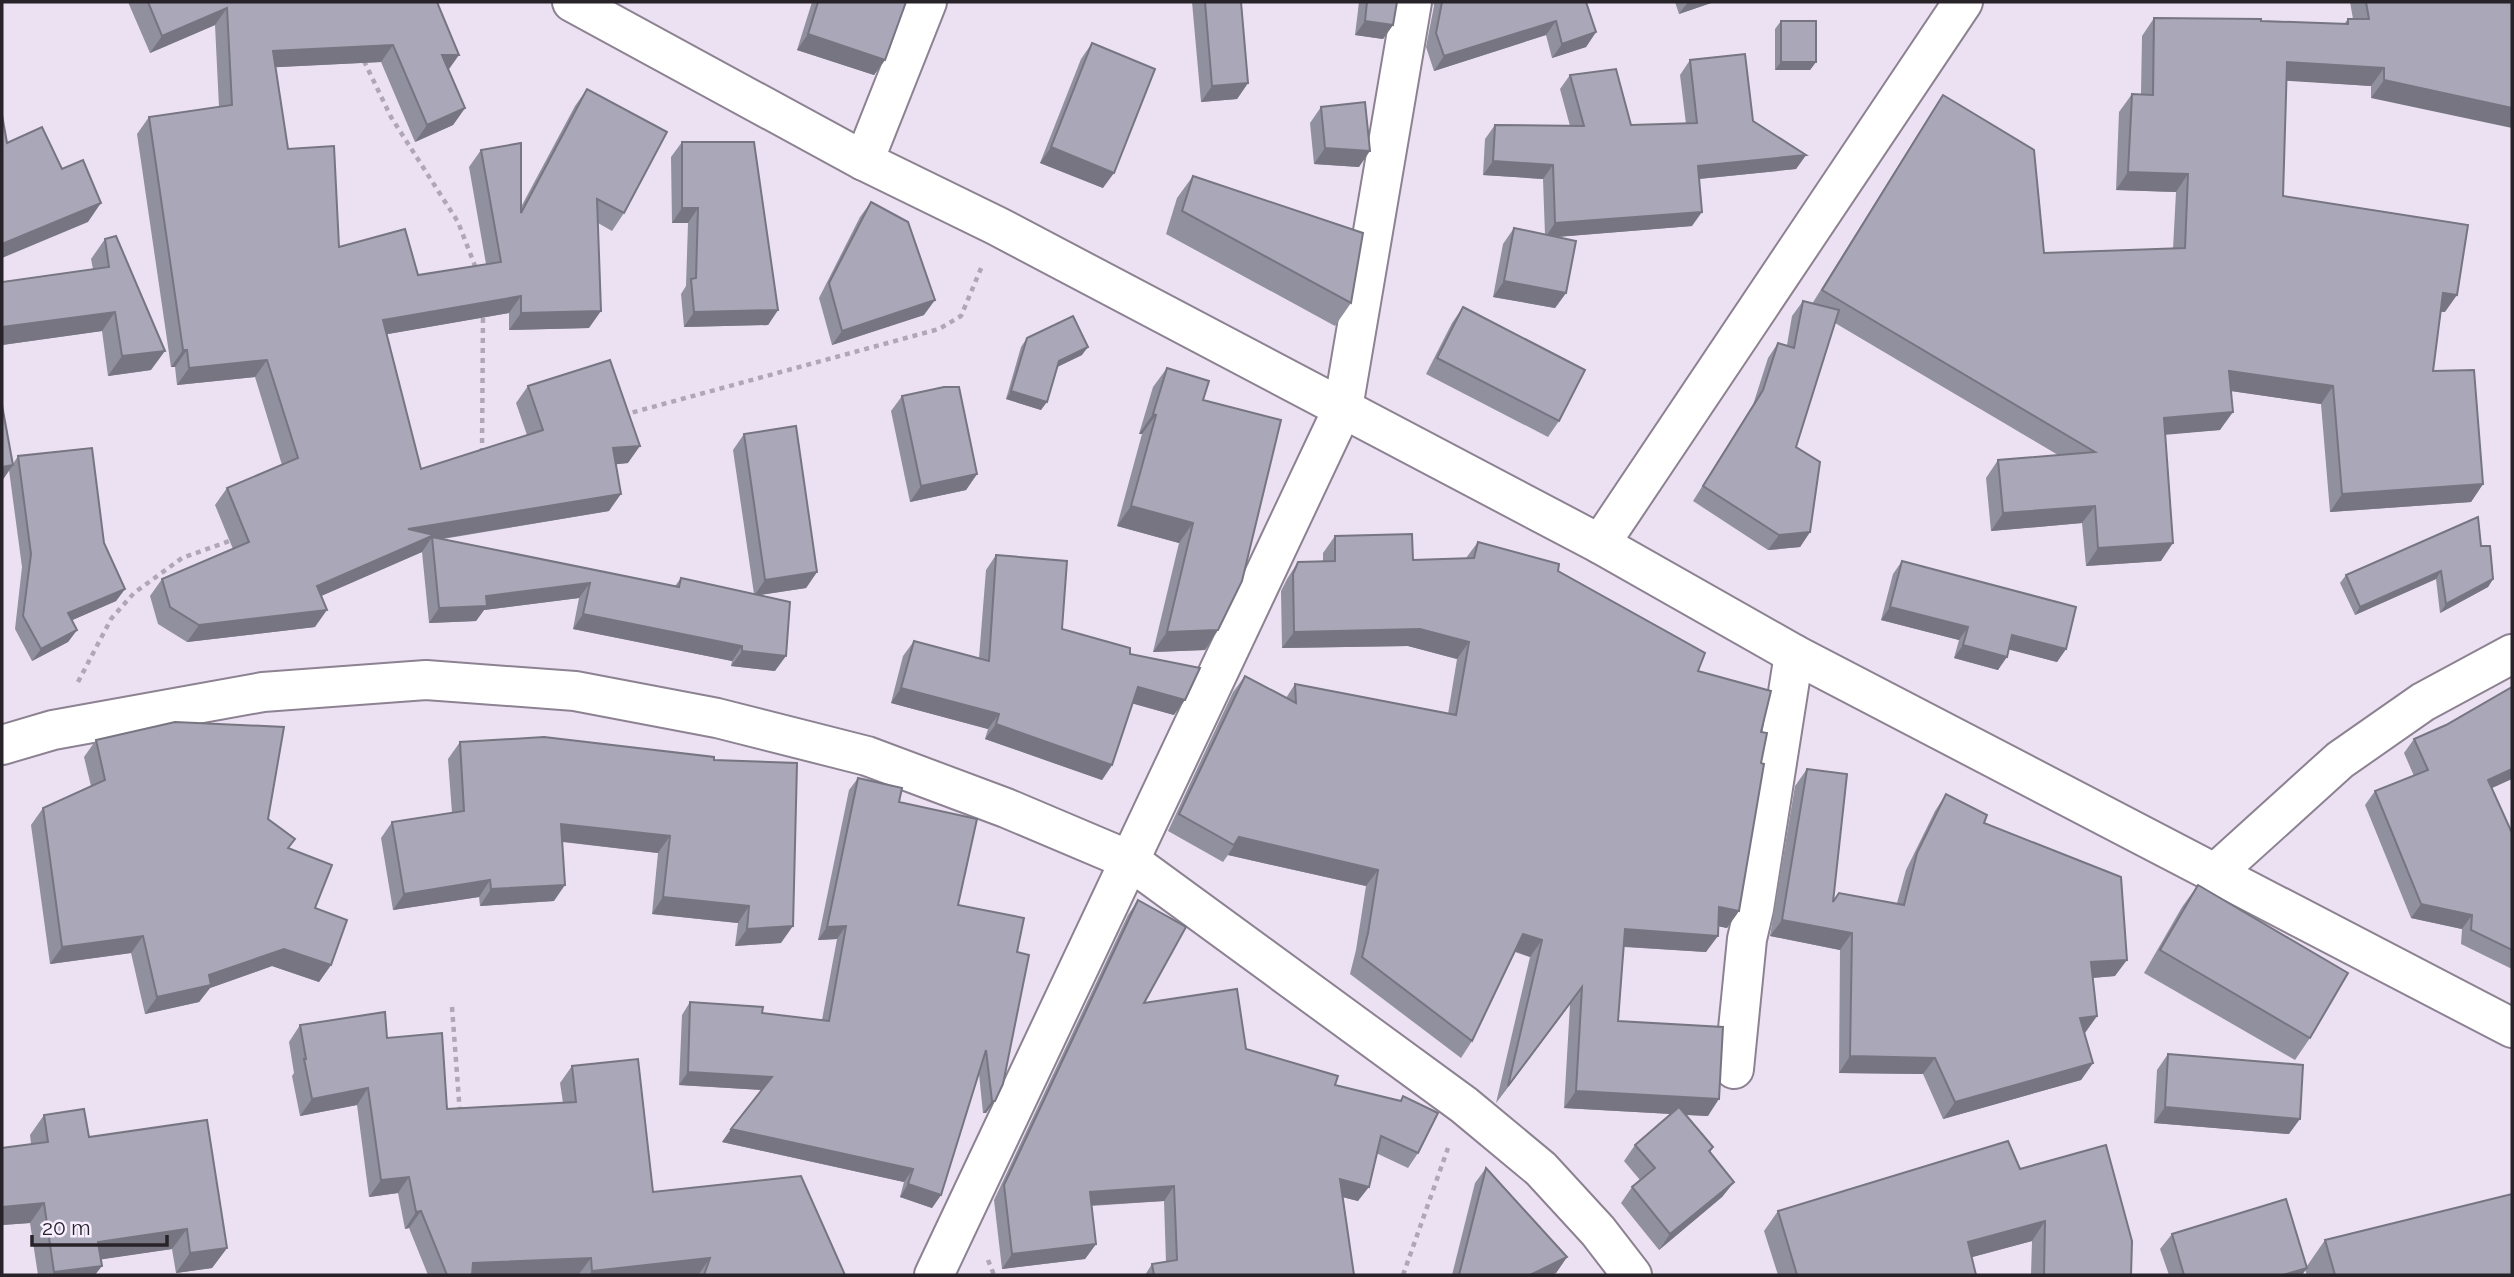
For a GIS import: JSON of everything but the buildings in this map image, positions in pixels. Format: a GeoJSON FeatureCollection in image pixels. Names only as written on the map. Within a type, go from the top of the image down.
{"type":"FeatureCollection","features":[{"type":"Feature","properties":{"kind":"street"},"geometry":{"type":"LineString","coordinates":[[572,2],[864,161],[997,226],[1600,544],[1794,654],[2512,1028]]}},
{"type":"Feature","properties":{"kind":"street"},"geometry":{"type":"LineString","coordinates":[[864,161],[927,2]]}},
{"type":"Feature","properties":{"kind":"street"},"geometry":{"type":"LineString","coordinates":[[934,1275],[1343,408],[1412,2]]}},
{"type":"Feature","properties":{"kind":"street"},"geometry":{"type":"LineString","coordinates":[[1600,544],[1963,2]]}},
{"type":"Feature","properties":{"kind":"street"},"geometry":{"type":"LineString","coordinates":[[1734,1069],[1747,939],[1794,654]]}},
{"type":"Feature","properties":{"kind":"street"},"geometry":{"type":"LineString","coordinates":[[2214,874],[2340,760],[2423,702],[2512,654]]}},
{"type":"Feature","properties":{"kind":"street"},"geometry":{"type":"LineString","coordinates":[[2,745],[53,730],[277,691],[426,680],[576,691],[717,718],[867,756],[1006,808],[1129,860],[1464,1105],[1541,1169],[1598,1231],[1632,1275]]}},
{"type":"Feature","properties":{"kind":"path"},"geometry":{"type":"LineString","coordinates":[[364,60],[391,117],[458,222],[476,265],[478,278]]}},
{"type":"Feature","properties":{"kind":"path"},"geometry":{"type":"LineString","coordinates":[[616,417],[939,329],[961,316],[997,226]]}},
{"type":"Feature","properties":{"kind":"path"},"geometry":{"type":"LineString","coordinates":[[483,303],[482,453],[495,450]]}},
{"type":"Feature","properties":{"kind":"path"},"geometry":{"type":"LineString","coordinates":[[53,730],[111,619],[134,593],[182,558],[247,534]]}},
{"type":"Feature","properties":{"kind":"path"},"geometry":{"type":"LineString","coordinates":[[452,1007],[461,1128]]}},
{"type":"Feature","properties":{"kind":"path"},"geometry":{"type":"LineString","coordinates":[[1403,1275],[1464,1105]]}}]}
